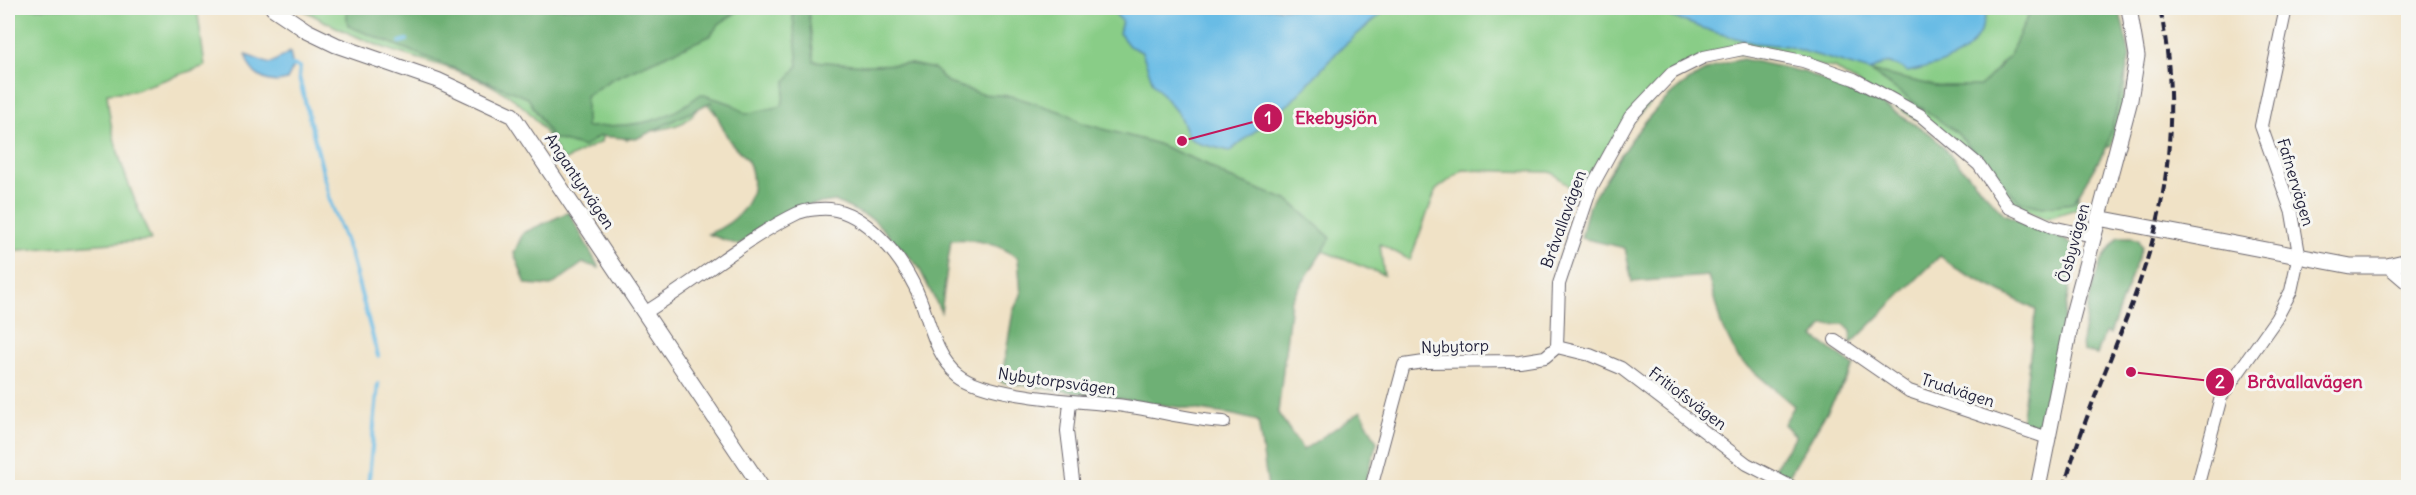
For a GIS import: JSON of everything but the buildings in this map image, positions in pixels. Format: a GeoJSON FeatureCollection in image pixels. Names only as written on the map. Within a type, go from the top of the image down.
{"type":"FeatureCollection","features":[{"type":"Feature","properties":{"kind":"street","name":"Angantyrvägen"},"geometry":{"type":"LineString","coordinates":[[273,8],[307,31],[336,45],[437,80],[512,115],[762,488]]}},
{"type":"Feature","properties":{"kind":"street","name":"Ösbyvägen"},"geometry":{"type":"LineString","coordinates":[[2038,488],[2072,318],[2130,100],[2137,56],[2128,8]]}},
{"type":"Feature","properties":{"kind":"street","name":"Fafnervägen"},"geometry":{"type":"LineString","coordinates":[[2197,488],[2221,397],[2286,301],[2291,291],[2298,254],[2292,213],[2261,126],[2286,8]]}},
{"type":"Feature","properties":{"kind":"street","name":"Bråvallavägen"},"geometry":{"type":"LineString","coordinates":[[1557,347],[1559,284],[1590,188],[1630,117],[1672,74],[1704,57],[1743,49],[1803,61],[1854,79],[1920,116],[1979,165],[2008,207],[2052,227],[2093,236]]}},
{"type":"Feature","properties":{"kind":"street","name":"Nybytorpsvägen"},"geometry":{"type":"LineString","coordinates":[[646,312],[777,225],[801,212],[829,209],[847,215],[869,229],[887,244],[903,264],[940,350],[959,376],[987,388],[1070,403],[1115,405],[1192,420],[1224,422]]}},
{"type":"Feature","properties":{"kind":"street"},"geometry":{"type":"LineString","coordinates":[[2098,218],[2298,254],[2351,266],[2387,266],[2409,261]]}},
{"type":"Feature","properties":{"kind":"street"},"geometry":{"type":"LineString","coordinates":[[2387,266],[2409,284]]}},
{"type":"Feature","properties":{"kind":"street","name":"Trudvägen"},"geometry":{"type":"LineString","coordinates":[[1835,340],[1909,391],[2048,438]]}},
{"type":"Feature","properties":{"kind":"street","name":"Nybytorp"},"geometry":{"type":"LineString","coordinates":[[1371,488],[1404,365],[1424,362],[1520,361],[1545,357],[1557,347]]}},
{"type":"Feature","properties":{"kind":"street","name":"Fritiofsvägen"},"geometry":{"type":"LineString","coordinates":[[1557,347],[1590,355],[1621,368],[1747,464],[1794,488]]}},
{"type":"Feature","properties":{"kind":"street"},"geometry":{"type":"LineString","coordinates":[[1070,403],[1067,431],[1074,488]]}},
{"type":"Feature","properties":{"kind":"green space"},"geometry":{"type":"Polygon","coordinates":[[[8,8],[197,8],[205,66],[132,91],[107,93],[117,150],[151,240],[8,251],[8,8]]]}},
{"type":"Feature","properties":{"kind":"green space"},"geometry":{"type":"Polygon","coordinates":[[[300,8],[2118,8],[2125,45],[2126,77],[2121,110],[2111,146],[2098,150],[2081,184],[2076,209],[2045,219],[2016,204],[1966,151],[1834,68],[1725,52],[1679,73],[1611,144],[1578,188],[1571,188],[1553,173],[1548,172],[1463,170],[1436,190],[1410,260],[1380,244],[1384,275],[1259,226],[721,120],[705,101],[687,120],[677,125],[627,140],[611,132],[603,133],[601,142],[563,161],[534,118],[508,95],[458,71],[376,45],[300,8]]]}},
{"type":"Feature","properties":{"kind":"green space"},"geometry":{"type":"Polygon","coordinates":[[[346,8],[743,8],[719,24],[710,36],[612,79],[586,96],[586,127],[647,122],[672,113],[701,94],[732,104],[746,114],[782,106],[786,81],[798,65],[792,8],[808,8],[814,61],[866,65],[911,64],[934,69],[948,83],[982,94],[1012,96],[1068,114],[1081,123],[1155,143],[1206,164],[1227,177],[1289,201],[1331,238],[1291,301],[1278,413],[1303,450],[1361,411],[1377,442],[1364,487],[1268,487],[1258,421],[1234,415],[1001,382],[1013,311],[1021,295],[1018,258],[1003,249],[977,241],[951,240],[941,312],[918,266],[874,220],[835,201],[802,206],[738,245],[708,234],[728,224],[744,209],[749,200],[753,178],[748,162],[729,140],[711,102],[636,139],[599,136],[584,147],[552,138],[528,98],[348,26],[346,8]]]}},
{"type":"Feature","properties":{"kind":"green space"},"geometry":{"type":"Polygon","coordinates":[[[2032,8],[2119,8],[2130,56],[2107,147],[2073,203],[2042,207],[2020,202],[1957,133],[1870,71],[1936,86],[1980,86],[2009,56],[2032,8]]]}},
{"type":"Feature","properties":{"kind":"green space"},"geometry":{"type":"Polygon","coordinates":[[[1743,59],[1804,72],[1885,106],[1932,135],[2004,214],[2065,240],[2076,248],[2045,430],[2021,424],[2036,310],[1957,269],[1940,256],[1851,344],[1851,331],[1844,324],[1824,325],[1814,337],[1854,366],[1787,479],[1771,473],[1796,436],[1784,424],[1794,406],[1738,358],[1721,324],[1708,276],[1632,282],[1625,248],[1581,238],[1586,214],[1593,199],[1633,137],[1648,119],[1681,86],[1700,74],[1743,59]]]}},
{"type":"Feature","properties":{"kind":"green space"},"geometry":{"type":"Polygon","coordinates":[[[569,212],[599,268],[583,263],[551,286],[526,284],[514,253],[523,233],[569,212]]]}},
{"type":"Feature","properties":{"kind":"green space"},"geometry":{"type":"Polygon","coordinates":[[[2119,237],[2139,240],[2142,247],[2110,334],[2105,332],[2097,355],[2083,351],[2082,342],[2089,300],[2102,260],[2119,237]]]}},
{"type":"Feature","properties":{"kind":"water"},"geometry":{"type":"Polygon","coordinates":[[[1109,8],[1388,8],[1339,50],[1291,102],[1230,151],[1200,144],[1189,138],[1179,115],[1153,83],[1142,52],[1129,46],[1119,33],[1122,21],[1109,8]]]}},
{"type":"Feature","properties":{"kind":"water"},"geometry":{"type":"Polygon","coordinates":[[[1646,8],[1987,8],[1987,11],[1976,39],[1960,55],[1937,65],[1908,72],[1889,64],[1881,65],[1870,71],[1786,46],[1754,43],[1714,32],[1646,8]]]}},
{"type":"Feature","properties":{"kind":"water"},"geometry":{"type":"Polygon","coordinates":[[[290,52],[293,68],[287,80],[280,81],[260,77],[251,68],[246,55],[270,64],[290,52]]]}},
{"type":"Feature","properties":{"kind":"waterway"},"geometry":{"type":"LineString","coordinates":[[400,42],[407,40]]}},
{"type":"Feature","properties":{"kind":"waterway"},"geometry":{"type":"LineString","coordinates":[[289,64],[300,67],[299,77],[331,204],[350,253],[378,356]]}},
{"type":"Feature","properties":{"kind":"waterway"},"geometry":{"type":"LineString","coordinates":[[368,488],[378,384]]}},
{"type":"Feature","properties":{"kind":"railway"},"geometry":{"type":"LineString","coordinates":[[2064,488],[2082,432],[2144,269],[2161,205],[2166,172],[2170,106],[2166,41],[2160,8]]}},
{"type":"Feature","properties":{"kind":"place","name":"Ekebysjön"},"geometry":{"type":"Point","coordinates":[1182,141]}},
{"type":"Feature","properties":{"kind":"place","name":"Bråvallavägen"},"geometry":{"type":"Point","coordinates":[2131,372]}}]}
